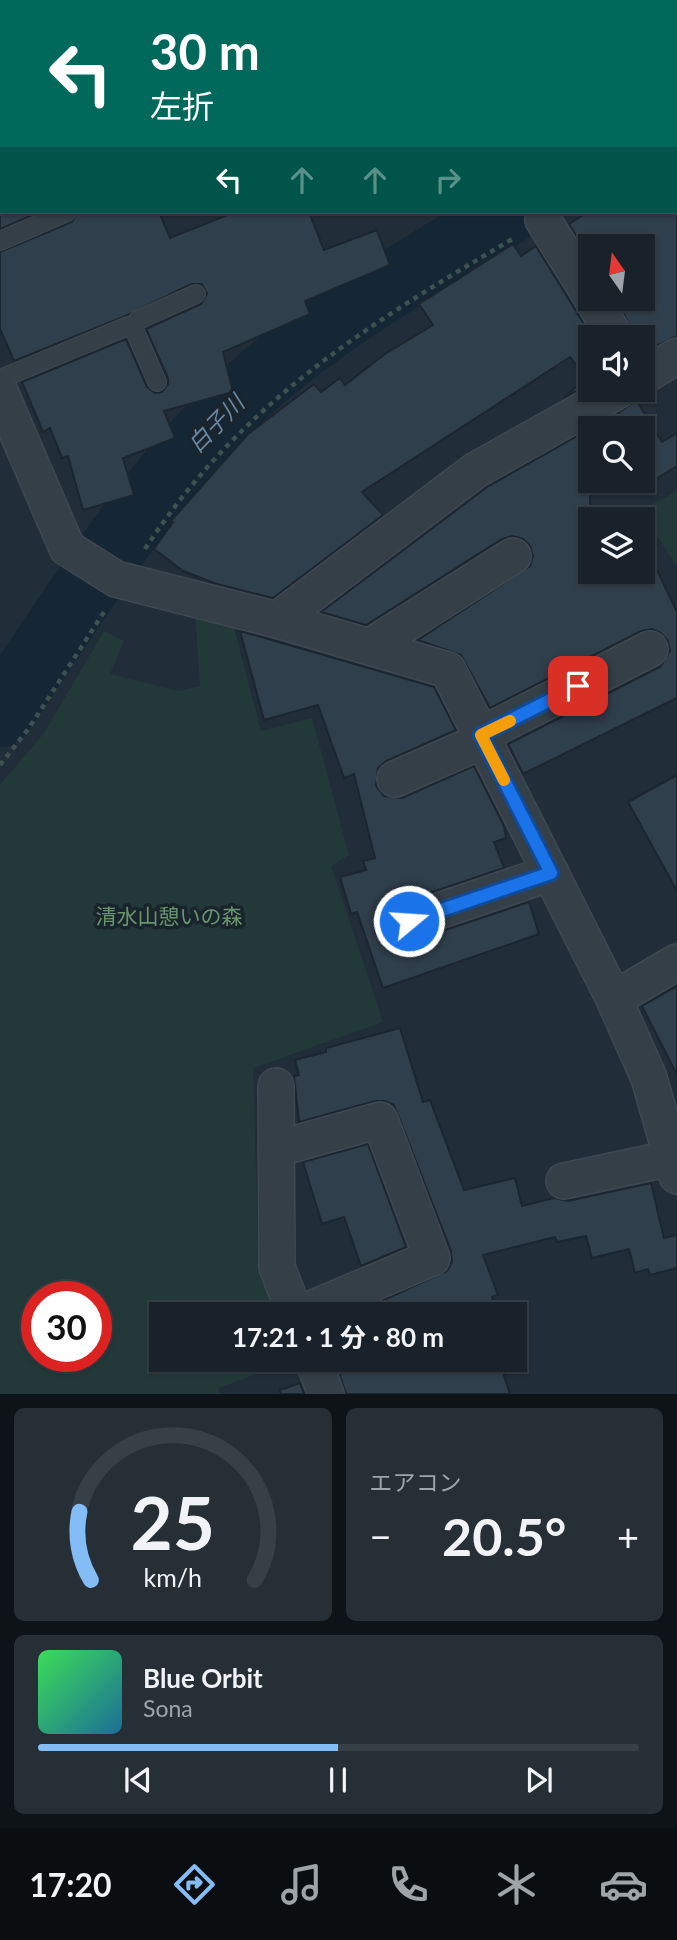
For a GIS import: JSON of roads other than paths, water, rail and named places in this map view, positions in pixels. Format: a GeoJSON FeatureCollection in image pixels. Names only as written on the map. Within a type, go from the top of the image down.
{"type":"FeatureCollection","features":[{"type":"Feature","properties":{"kind":"street"},"geometry":{"type":"LineString","coordinates":[[543,220],[578,276]]}},
{"type":"Feature","properties":{"kind":"street"},"geometry":{"type":"LineString","coordinates":[[655,369],[677,356]]}},
{"type":"Feature","properties":{"kind":"street"},"geometry":{"type":"LineString","coordinates":[[0,392],[67,548],[119,581],[277,620],[448,670],[614,999],[649,1078],[675,1167],[564,1181]]}},
{"type":"Feature","properties":{"kind":"street"},"geometry":{"type":"LineString","coordinates":[[277,620],[476,470],[598,402]]}},
{"type":"Feature","properties":{"kind":"street"},"geometry":{"type":"LineString","coordinates":[[369,646],[513,556]]}},
{"type":"Feature","properties":{"kind":"street"},"geometry":{"type":"LineString","coordinates":[[395,779],[483,737],[650,649]]}},
{"type":"Feature","properties":{"kind":"street"},"geometry":{"type":"LineString","coordinates":[[409,921],[551,873]]}},
{"type":"Feature","properties":{"kind":"street"},"geometry":{"type":"LineString","coordinates":[[614,999],[677,962]]}},
{"type":"Feature","properties":{"kind":"street"},"geometry":{"type":"LineString","coordinates":[[275,1086],[277,1266],[292,1302]]}},
{"type":"Feature","properties":{"kind":"street"},"geometry":{"type":"LineString","coordinates":[[276,1149],[380,1120],[432,1258],[326,1302]]}},
{"type":"Feature","properties":{"kind":"street"},"geometry":{"type":"LineString","coordinates":[[318,1372],[326,1394]]}},
{"type":"Feature","properties":{"kind":"lane"},"geometry":{"type":"LineString","coordinates":[[0,241],[61,214]]}},
{"type":"Feature","properties":{"kind":"lane"},"geometry":{"type":"LineString","coordinates":[[0,379],[132,327],[138,320],[196,294]]}},
{"type":"Feature","properties":{"kind":"lane"},"geometry":{"type":"LineString","coordinates":[[132,327],[157,382]]}},
{"type":"Feature","properties":{"kind":"waterway","name":"白子川"},"geometry":{"type":"LineString","coordinates":[[0,714],[87,585],[149,500],[216,422],[253,386],[313,337],[505,214]]}},
{"type":"Feature","properties":{"kind":"park label","name":"清水山憩いの森"},"geometry":{"type":"Point","coordinates":[169,917]}}]}
